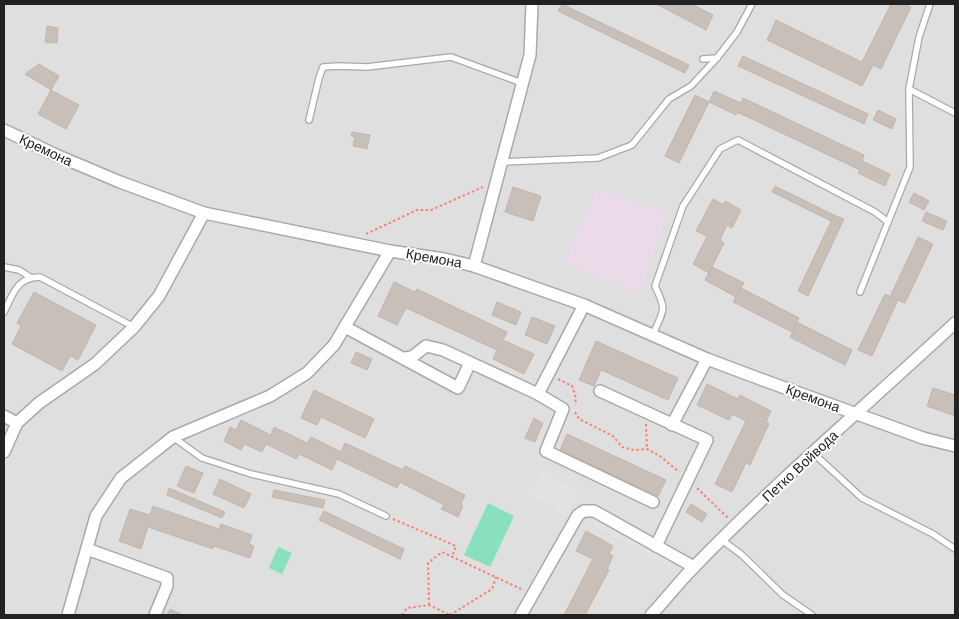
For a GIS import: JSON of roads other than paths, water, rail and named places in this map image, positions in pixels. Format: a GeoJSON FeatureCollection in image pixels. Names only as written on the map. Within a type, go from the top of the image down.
{"type":"FeatureCollection","features":[{"type":"Feature","properties":{"kind":"street"},"geometry":{"type":"LineString","coordinates":[[474,266],[530,55],[532,4]]}},
{"type":"Feature","properties":{"kind":"street","name":"Кремона"},"geometry":{"type":"LineString","coordinates":[[4,130],[56,155],[120,182],[204,213],[474,266],[584,306],[708,359],[923,438],[955,446]]}},
{"type":"Feature","properties":{"kind":"street"},"geometry":{"type":"LineString","coordinates":[[4,452],[17,424],[39,403],[95,364],[134,327],[159,296],[204,213]]}},
{"type":"Feature","properties":{"kind":"street"},"geometry":{"type":"LineString","coordinates":[[68,615],[96,516],[121,478],[173,437],[270,396],[307,373],[334,345],[390,251]]}},
{"type":"Feature","properties":{"kind":"street"},"geometry":{"type":"LineString","coordinates":[[538,394],[584,306]]}},
{"type":"Feature","properties":{"kind":"street","name":"Петко Войвода"},"geometry":{"type":"LineString","coordinates":[[652,615],[694,567],[812,452],[857,414],[955,323]]}},
{"type":"Feature","properties":{"kind":"street"},"geometry":{"type":"LineString","coordinates":[[345,327],[458,388],[470,363]]}},
{"type":"Feature","properties":{"kind":"street"},"geometry":{"type":"LineString","coordinates":[[405,358],[412,357],[426,346],[443,350],[538,394],[563,408],[546,452],[652,502]]}},
{"type":"Feature","properties":{"kind":"street"},"geometry":{"type":"LineString","coordinates":[[672,425],[708,359]]}},
{"type":"Feature","properties":{"kind":"street"},"geometry":{"type":"LineString","coordinates":[[600,391],[707,440],[656,546]]}},
{"type":"Feature","properties":{"kind":"street"},"geometry":{"type":"LineString","coordinates":[[4,416],[17,424]]}},
{"type":"Feature","properties":{"kind":"street"},"geometry":{"type":"LineString","coordinates":[[521,615],[578,515],[584,511],[594,511],[694,567]]}},
{"type":"Feature","properties":{"kind":"street"},"geometry":{"type":"LineString","coordinates":[[86,549],[167,578],[168,586],[155,615]]}},
{"type":"Feature","properties":{"kind":"lane"},"geometry":{"type":"LineString","coordinates":[[502,162],[598,158],[632,145],[669,99],[691,86],[717,58],[736,32],[752,4]]}},
{"type":"Feature","properties":{"kind":"lane"},"geometry":{"type":"LineString","coordinates":[[860,292],[910,168],[909,89],[927,5]]}},
{"type":"Feature","properties":{"kind":"lane"},"geometry":{"type":"LineString","coordinates":[[309,120],[319,78],[324,67],[367,67],[451,56],[522,83]]}},
{"type":"Feature","properties":{"kind":"lane"},"geometry":{"type":"LineString","coordinates":[[703,59],[717,58]]}},
{"type":"Feature","properties":{"kind":"lane"},"geometry":{"type":"LineString","coordinates":[[909,89],[955,113]]}},
{"type":"Feature","properties":{"kind":"lane"},"geometry":{"type":"LineString","coordinates":[[653,334],[664,305],[655,286],[683,206],[720,149],[738,140],[875,212],[888,222]]}},
{"type":"Feature","properties":{"kind":"lane"},"geometry":{"type":"LineString","coordinates":[[4,267],[19,270],[30,277],[40,277],[134,327]]}},
{"type":"Feature","properties":{"kind":"lane"},"geometry":{"type":"LineString","coordinates":[[4,312],[18,285],[30,277]]}},
{"type":"Feature","properties":{"kind":"lane"},"geometry":{"type":"LineString","coordinates":[[173,437],[202,458],[251,474],[339,494],[386,516]]}},
{"type":"Feature","properties":{"kind":"lane"},"geometry":{"type":"LineString","coordinates":[[812,452],[862,498],[933,534],[955,549]]}},
{"type":"Feature","properties":{"kind":"lane"},"geometry":{"type":"LineString","coordinates":[[722,540],[742,555],[783,595],[812,615]]}}]}
